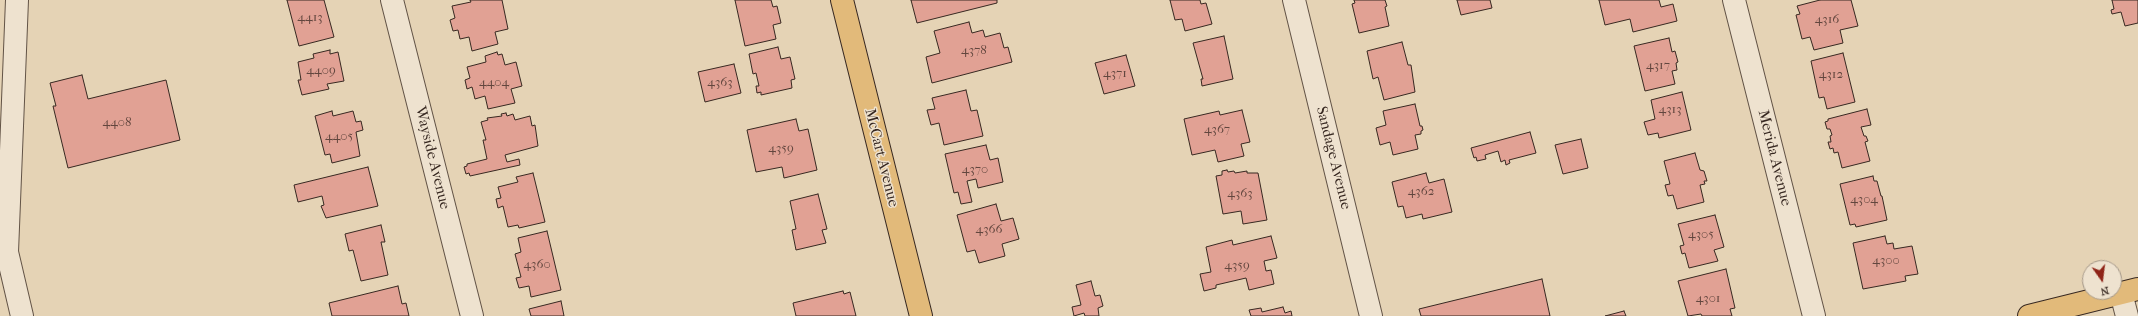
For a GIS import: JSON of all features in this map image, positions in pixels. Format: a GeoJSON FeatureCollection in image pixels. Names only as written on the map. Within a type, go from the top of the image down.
{"type":"FeatureCollection","features":[{"type":"Feature","properties":{"kind":"main road","name":"McCart Avenue"},"geometry":{"type":"LineString","coordinates":[[842,0],[921,316]]}},
{"type":"Feature","properties":{"kind":"main road"},"geometry":{"type":"LineString","coordinates":[[2029,316],[2130,291]]}},
{"type":"Feature","properties":{"kind":"street"},"geometry":{"type":"LineString","coordinates":[[17,0],[7,252],[22,316]]}},
{"type":"Feature","properties":{"kind":"street","name":"Wayside Avenue"},"geometry":{"type":"LineString","coordinates":[[392,0],[472,316]]}},
{"type":"Feature","properties":{"kind":"street","name":"Sandage Avenue"},"geometry":{"type":"LineString","coordinates":[[1294,0],[1371,316]]}},
{"type":"Feature","properties":{"kind":"street","name":"Merida Avenue"},"geometry":{"type":"LineString","coordinates":[[1734,0],[1814,316]]}},
{"type":"Feature","properties":{"kind":"street"},"geometry":{"type":"LineString","coordinates":[[2127,316],[2130,291]]}},
{"type":"Feature","properties":{"kind":"building"},"geometry":{"type":"Polygon","coordinates":[[[287,0],[324,0],[334,37],[299,46],[287,0]]]}},
{"type":"Feature","properties":{"kind":"building"},"geometry":{"type":"Polygon","coordinates":[[[470,0],[502,0],[508,29],[495,32],[498,44],[472,51],[469,37],[460,39],[458,30],[453,31],[450,20],[455,18],[452,6],[471,2],[470,0]]]}},
{"type":"Feature","properties":{"kind":"building"},"geometry":{"type":"Polygon","coordinates":[[[735,0],[771,0],[773,7],[777,6],[781,23],[773,25],[776,39],[745,46],[735,0]]]}},
{"type":"Feature","properties":{"kind":"building"},"geometry":{"type":"Polygon","coordinates":[[[911,0],[997,0],[997,3],[917,23],[911,0]]]}},
{"type":"Feature","properties":{"kind":"building"},"geometry":{"type":"Polygon","coordinates":[[[1170,0],[1200,0],[1201,4],[1206,3],[1212,24],[1185,31],[1182,19],[1175,20],[1170,0]]]}},
{"type":"Feature","properties":{"kind":"building"},"geometry":{"type":"Polygon","coordinates":[[[1354,0],[1385,0],[1389,26],[1359,33],[1352,4],[1355,3],[1354,0]]]}},
{"type":"Feature","properties":{"kind":"building"},"geometry":{"type":"Polygon","coordinates":[[[1457,0],[1490,0],[1492,8],[1461,15],[1457,0]]]}},
{"type":"Feature","properties":{"kind":"building"},"geometry":{"type":"Polygon","coordinates":[[[1599,0],[1659,0],[1661,7],[1673,4],[1677,21],[1633,32],[1630,19],[1605,25],[1599,0]]]}},
{"type":"Feature","properties":{"kind":"building"},"geometry":{"type":"Polygon","coordinates":[[[1820,0],[1851,0],[1858,26],[1840,30],[1843,43],[1814,50],[1810,37],[1802,39],[1796,15],[1800,14],[1797,6],[1820,0]]]}},
{"type":"Feature","properties":{"kind":"building"},"geometry":{"type":"Polygon","coordinates":[[[2112,0],[2138,0],[2138,23],[2125,26],[2121,12],[2112,14],[2111,10],[2114,9],[2112,0]]]}},
{"type":"Feature","properties":{"kind":"building"},"geometry":{"type":"Polygon","coordinates":[[[969,22],[972,33],[983,30],[985,37],[1000,33],[1004,48],[1008,47],[1012,62],[932,83],[926,57],[940,53],[934,31],[969,22]]]}},
{"type":"Feature","properties":{"kind":"building"},"geometry":{"type":"Polygon","coordinates":[[[1224,36],[1233,79],[1202,86],[1201,79],[1203,79],[1193,43],[1224,36]]]}},
{"type":"Feature","properties":{"kind":"building"},"geometry":{"type":"Polygon","coordinates":[[[1669,38],[1672,52],[1675,51],[1678,62],[1676,63],[1677,70],[1672,71],[1675,84],[1645,91],[1634,46],[1669,38]]]}},
{"type":"Feature","properties":{"kind":"building"},"geometry":{"type":"Polygon","coordinates":[[[1402,42],[1408,65],[1411,65],[1415,92],[1384,100],[1378,77],[1373,79],[1367,51],[1402,42]]]}},
{"type":"Feature","properties":{"kind":"building"},"geometry":{"type":"Polygon","coordinates":[[[778,47],[781,59],[790,57],[795,79],[791,80],[792,88],[761,95],[761,92],[757,93],[756,86],[759,86],[756,73],[753,74],[749,54],[778,47]]]}},
{"type":"Feature","properties":{"kind":"building"},"geometry":{"type":"Polygon","coordinates":[[[330,50],[330,54],[338,52],[344,81],[327,84],[329,89],[302,95],[298,80],[301,80],[298,62],[314,58],[313,54],[330,50]]]}},
{"type":"Feature","properties":{"kind":"building"},"geometry":{"type":"Polygon","coordinates":[[[497,52],[498,55],[502,54],[505,65],[516,62],[522,86],[511,89],[515,103],[488,109],[485,96],[475,99],[472,87],[467,89],[465,80],[470,78],[467,67],[486,62],[485,56],[497,52]]]}},
{"type":"Feature","properties":{"kind":"building"},"geometry":{"type":"Polygon","coordinates":[[[1843,53],[1855,102],[1827,109],[1824,97],[1819,98],[1811,61],[1843,53]]]}},
{"type":"Feature","properties":{"kind":"building"},"geometry":{"type":"Polygon","coordinates":[[[1126,55],[1135,86],[1104,94],[1095,63],[1126,55]]]}},
{"type":"Feature","properties":{"kind":"building"},"geometry":{"type":"Polygon","coordinates":[[[734,64],[741,93],[705,102],[698,72],[734,64]]]}},
{"type":"Feature","properties":{"kind":"building"},"geometry":{"type":"Polygon","coordinates":[[[82,75],[88,99],[166,80],[180,140],[68,168],[53,106],[56,106],[50,83],[82,75]]]}},
{"type":"Feature","properties":{"kind":"building"},"geometry":{"type":"Polygon","coordinates":[[[966,90],[971,111],[977,110],[983,136],[944,145],[939,123],[931,125],[927,110],[935,109],[932,98],[966,90]]]}},
{"type":"Feature","properties":{"kind":"building"},"geometry":{"type":"Polygon","coordinates":[[[1682,92],[1691,130],[1659,138],[1658,133],[1648,135],[1644,122],[1655,119],[1651,100],[1682,92]]]}},
{"type":"Feature","properties":{"kind":"building"},"geometry":{"type":"Polygon","coordinates":[[[1415,104],[1420,126],[1422,126],[1423,130],[1421,131],[1421,134],[1415,135],[1418,149],[1393,155],[1390,142],[1380,145],[1376,128],[1386,125],[1383,111],[1415,104]]]}},
{"type":"Feature","properties":{"kind":"building"},"geometry":{"type":"Polygon","coordinates":[[[1867,109],[1871,125],[1861,127],[1864,136],[1866,136],[1868,141],[1865,142],[1870,161],[1842,168],[1838,152],[1834,153],[1833,148],[1830,149],[1828,142],[1831,142],[1830,136],[1832,135],[1830,129],[1827,129],[1825,122],[1828,121],[1828,119],[1867,109]]]}},
{"type":"Feature","properties":{"kind":"building"},"geometry":{"type":"Polygon","coordinates":[[[1242,110],[1250,142],[1241,144],[1244,156],[1218,162],[1215,150],[1192,155],[1184,119],[1219,111],[1220,115],[1242,110]]]}},
{"type":"Feature","properties":{"kind":"building"},"geometry":{"type":"Polygon","coordinates":[[[332,111],[333,116],[353,111],[356,122],[361,121],[363,130],[356,132],[360,156],[332,163],[330,154],[325,155],[315,116],[332,111]]]}},
{"type":"Feature","properties":{"kind":"building"},"geometry":{"type":"Polygon","coordinates":[[[506,113],[507,116],[513,114],[515,120],[530,116],[532,126],[535,125],[538,146],[505,155],[507,162],[519,159],[520,165],[470,176],[469,173],[466,174],[464,167],[467,166],[467,164],[487,159],[483,140],[486,140],[481,122],[488,120],[487,118],[502,116],[501,114],[506,113]]]}},
{"type":"Feature","properties":{"kind":"building"},"geometry":{"type":"Polygon","coordinates":[[[796,119],[799,131],[808,129],[817,170],[784,178],[782,167],[756,172],[747,130],[796,119]]]}},
{"type":"Feature","properties":{"kind":"building"},"geometry":{"type":"Polygon","coordinates":[[[1530,132],[1536,153],[1509,160],[1510,163],[1506,165],[1505,160],[1501,162],[1498,151],[1485,155],[1486,159],[1477,161],[1476,157],[1474,158],[1471,148],[1530,132]]]}},
{"type":"Feature","properties":{"kind":"building"},"geometry":{"type":"Polygon","coordinates":[[[1581,139],[1588,168],[1563,174],[1555,145],[1581,139]]]}},
{"type":"Feature","properties":{"kind":"building"},"geometry":{"type":"Polygon","coordinates":[[[986,145],[990,160],[998,158],[1003,182],[978,188],[976,179],[967,181],[972,202],[961,204],[958,192],[954,193],[945,154],[986,145]]]}},
{"type":"Feature","properties":{"kind":"building"},"geometry":{"type":"Polygon","coordinates":[[[1695,153],[1700,170],[1704,171],[1707,181],[1704,181],[1705,184],[1700,185],[1704,202],[1677,209],[1673,195],[1668,196],[1665,185],[1670,184],[1664,161],[1695,153]]]}},
{"type":"Feature","properties":{"kind":"building"},"geometry":{"type":"Polygon","coordinates":[[[368,167],[378,206],[326,218],[321,206],[324,205],[322,196],[298,202],[294,185],[368,167]]]}},
{"type":"Feature","properties":{"kind":"building"},"geometry":{"type":"Polygon","coordinates":[[[1227,170],[1228,172],[1234,171],[1235,173],[1247,171],[1247,173],[1258,173],[1267,220],[1243,224],[1241,211],[1223,214],[1216,176],[1222,175],[1222,171],[1227,170]]]}},
{"type":"Feature","properties":{"kind":"building"},"geometry":{"type":"Polygon","coordinates":[[[533,173],[545,222],[519,228],[518,225],[508,227],[503,206],[498,208],[496,199],[501,198],[498,187],[518,182],[516,177],[533,173]]]}},
{"type":"Feature","properties":{"kind":"building"},"geometry":{"type":"Polygon","coordinates":[[[1426,173],[1429,183],[1444,179],[1452,212],[1423,219],[1422,214],[1406,218],[1403,206],[1398,207],[1392,182],[1426,173]]]}},
{"type":"Feature","properties":{"kind":"building"},"geometry":{"type":"Polygon","coordinates":[[[1873,176],[1874,181],[1877,181],[1882,196],[1887,220],[1856,227],[1855,224],[1850,225],[1840,184],[1873,176]]]}},
{"type":"Feature","properties":{"kind":"building"},"geometry":{"type":"Polygon","coordinates":[[[818,194],[827,229],[822,230],[826,243],[796,250],[792,230],[796,229],[790,201],[818,194]]]}},
{"type":"Feature","properties":{"kind":"building"},"geometry":{"type":"Polygon","coordinates":[[[996,204],[1001,221],[1013,218],[1019,239],[1002,244],[1005,256],[979,263],[975,250],[967,252],[957,215],[996,204]]]}},
{"type":"Feature","properties":{"kind":"building"},"geometry":{"type":"Polygon","coordinates":[[[1715,215],[1724,247],[1714,250],[1718,261],[1689,268],[1685,253],[1682,254],[1680,246],[1684,245],[1678,224],[1715,215]]]}},
{"type":"Feature","properties":{"kind":"building"},"geometry":{"type":"Polygon","coordinates":[[[381,225],[385,242],[381,242],[388,275],[361,281],[353,250],[349,251],[345,234],[381,225]]]}},
{"type":"Feature","properties":{"kind":"building"},"geometry":{"type":"Polygon","coordinates":[[[547,231],[561,290],[531,297],[529,286],[519,288],[516,278],[521,277],[515,254],[521,252],[518,238],[547,231]]]}},
{"type":"Feature","properties":{"kind":"building"},"geometry":{"type":"Polygon","coordinates":[[[1271,236],[1277,258],[1264,261],[1266,271],[1271,270],[1274,284],[1249,290],[1246,278],[1216,285],[1216,288],[1204,291],[1200,274],[1211,272],[1206,247],[1232,240],[1233,245],[1271,236]]]}},
{"type":"Feature","properties":{"kind":"building"},"geometry":{"type":"Polygon","coordinates":[[[1885,236],[1887,244],[1893,243],[1894,249],[1912,246],[1918,274],[1905,276],[1906,281],[1863,289],[1853,243],[1885,236]]]}},
{"type":"Feature","properties":{"kind":"building"},"geometry":{"type":"Polygon","coordinates":[[[1726,269],[1735,308],[1730,309],[1732,316],[1702,316],[1701,314],[1688,316],[1678,281],[1726,269]]]}},
{"type":"Feature","properties":{"kind":"building"},"geometry":{"type":"Polygon","coordinates":[[[1542,279],[1550,316],[1421,316],[1419,309],[1542,279]]]}},
{"type":"Feature","properties":{"kind":"building"},"geometry":{"type":"Polygon","coordinates":[[[1091,281],[1095,296],[1100,295],[1103,306],[1098,308],[1099,316],[1085,316],[1084,313],[1074,316],[1072,307],[1081,305],[1076,285],[1091,281]]]}},
{"type":"Feature","properties":{"kind":"building"},"geometry":{"type":"Polygon","coordinates":[[[398,286],[402,304],[406,303],[409,316],[332,316],[329,303],[398,286]]]}},
{"type":"Feature","properties":{"kind":"building"},"geometry":{"type":"Polygon","coordinates":[[[843,291],[844,294],[850,292],[856,316],[796,316],[793,303],[843,291]]]}},
{"type":"Feature","properties":{"kind":"building"},"geometry":{"type":"Polygon","coordinates":[[[561,301],[564,316],[531,316],[529,309],[561,301]]]}},
{"type":"Feature","properties":{"kind":"building"},"geometry":{"type":"Polygon","coordinates":[[[1283,307],[1285,313],[1291,311],[1292,316],[1251,316],[1249,310],[1261,308],[1262,312],[1283,307]]]}},
{"type":"Feature","properties":{"kind":"building"},"geometry":{"type":"Polygon","coordinates":[[[1624,311],[1626,316],[1605,316],[1624,311]]]}}]}
